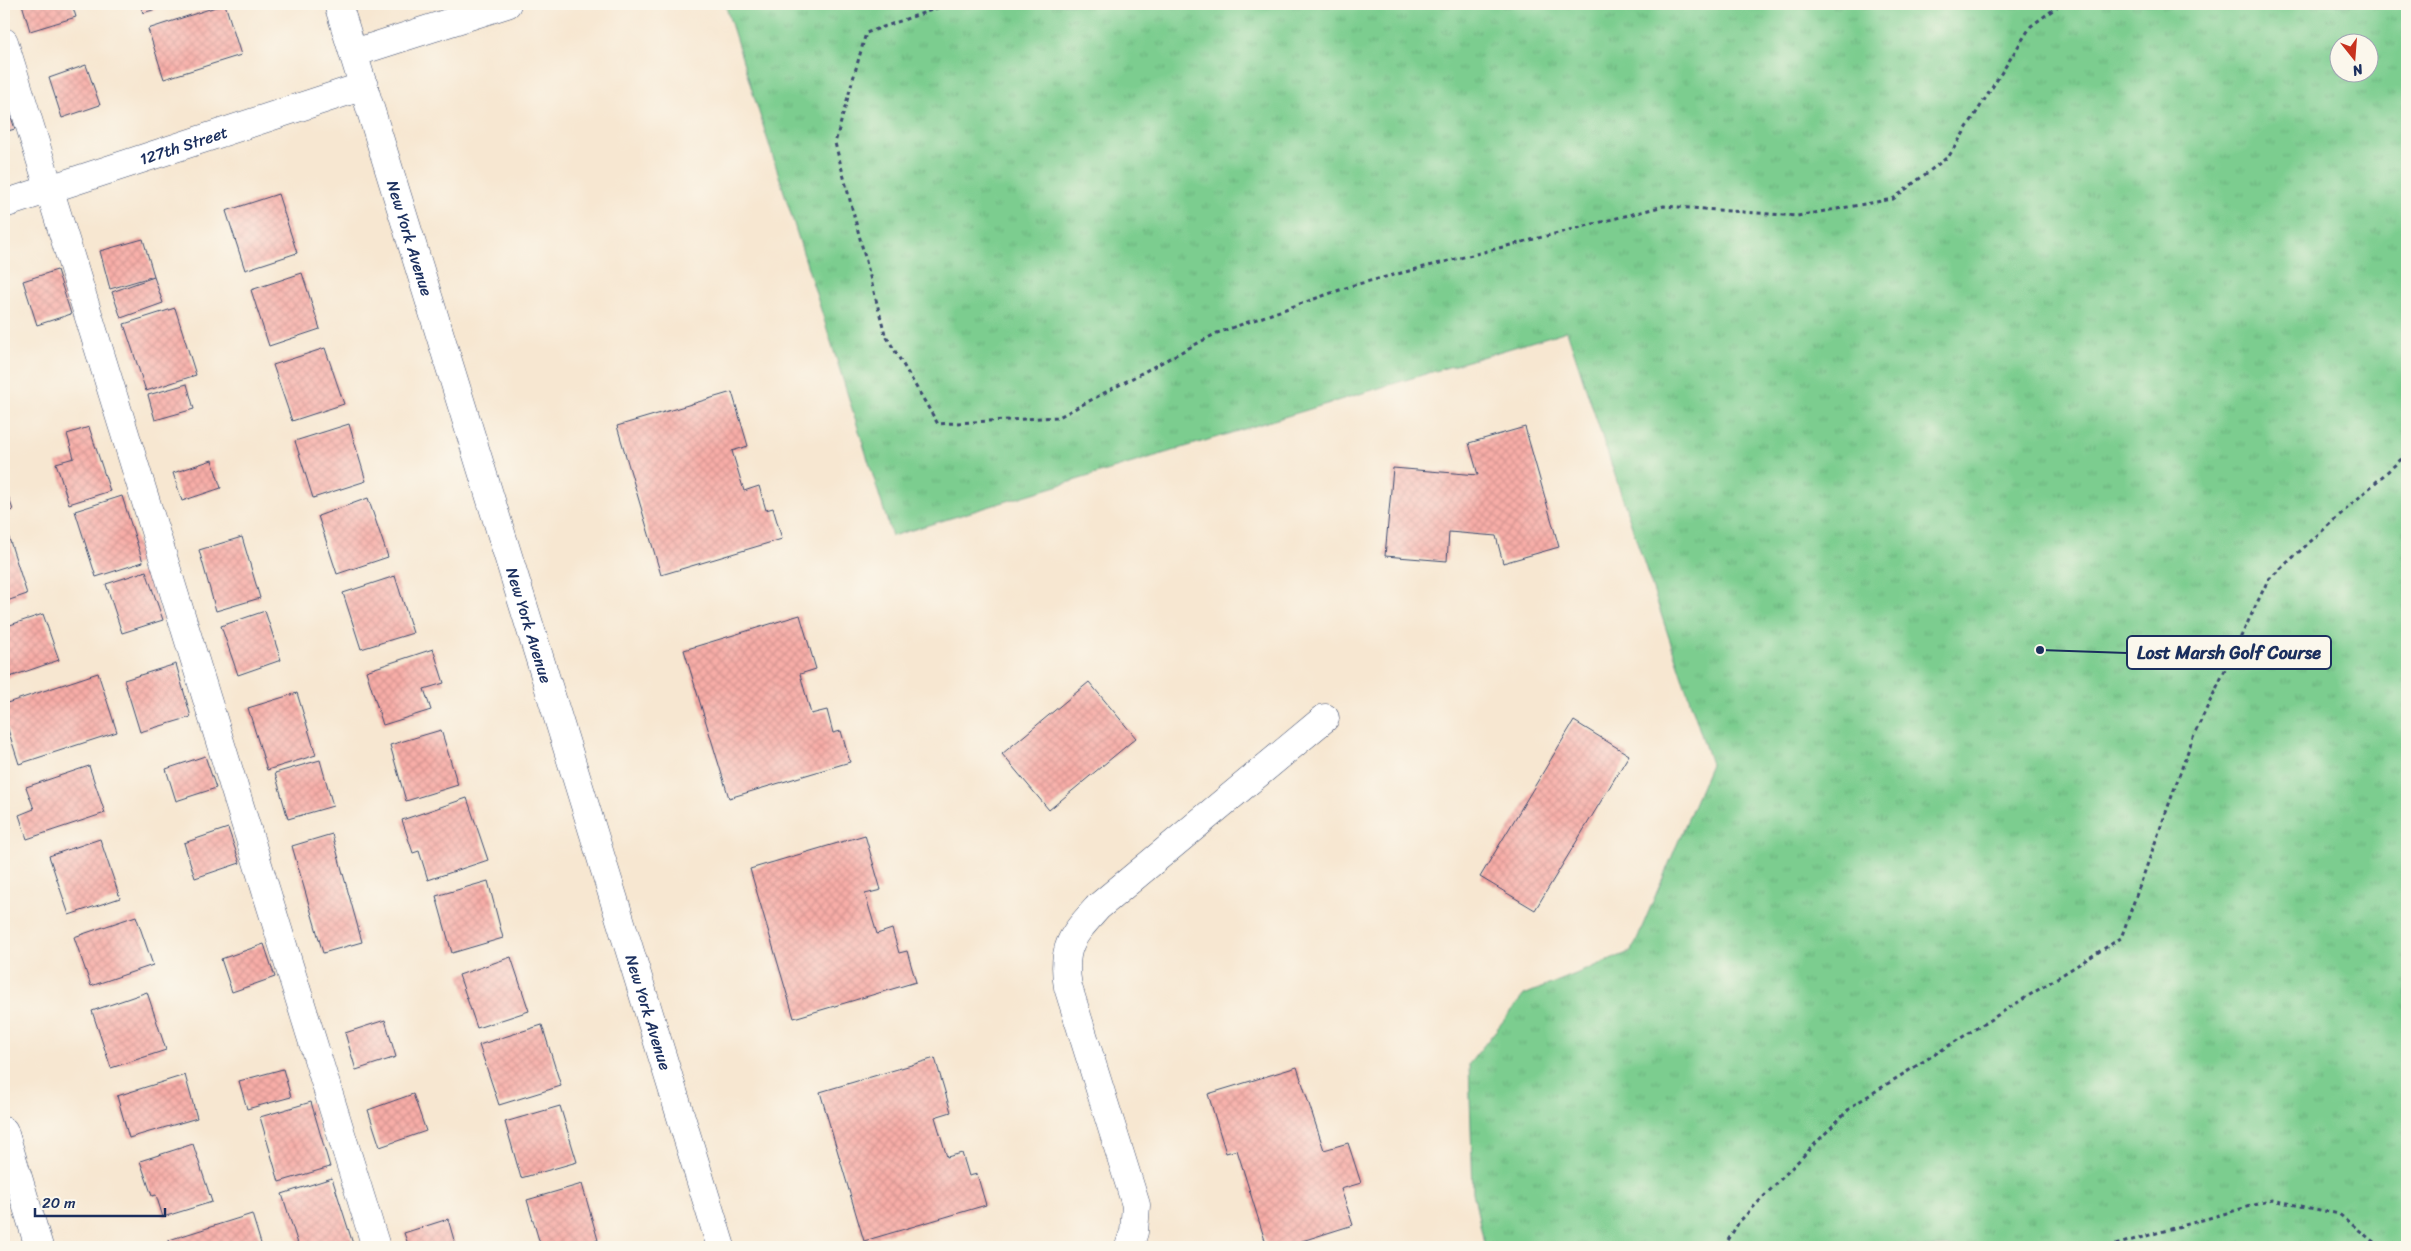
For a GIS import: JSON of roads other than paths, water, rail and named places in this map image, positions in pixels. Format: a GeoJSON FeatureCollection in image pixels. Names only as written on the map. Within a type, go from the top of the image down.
{"type":"FeatureCollection","features":[{"type":"Feature","properties":{"kind":"street","name":"New York Avenue"},"geometry":{"type":"LineString","coordinates":[[338,4],[721,1247]]}},
{"type":"Feature","properties":{"kind":"street"},"geometry":{"type":"LineString","coordinates":[[354,53],[507,4]]}},
{"type":"Feature","properties":{"kind":"street"},"geometry":{"type":"LineString","coordinates":[[4,42],[376,1247]]}},
{"type":"Feature","properties":{"kind":"street","name":"127th Street"},"geometry":{"type":"LineString","coordinates":[[4,204],[364,86]]}},
{"type":"Feature","properties":{"kind":"street"},"geometry":{"type":"LineString","coordinates":[[1129,1247],[1134,1232],[1136,1205],[1068,987],[1064,966],[1068,947],[1077,930],[1098,907],[1325,718]]}},
{"type":"Feature","properties":{"kind":"street"},"geometry":{"type":"LineString","coordinates":[[4,1131],[39,1247]]}},
{"type":"Feature","properties":{"kind":"place","name":"Lost Marsh Golf Course"},"geometry":{"type":"Point","coordinates":[2040,650]}}]}
